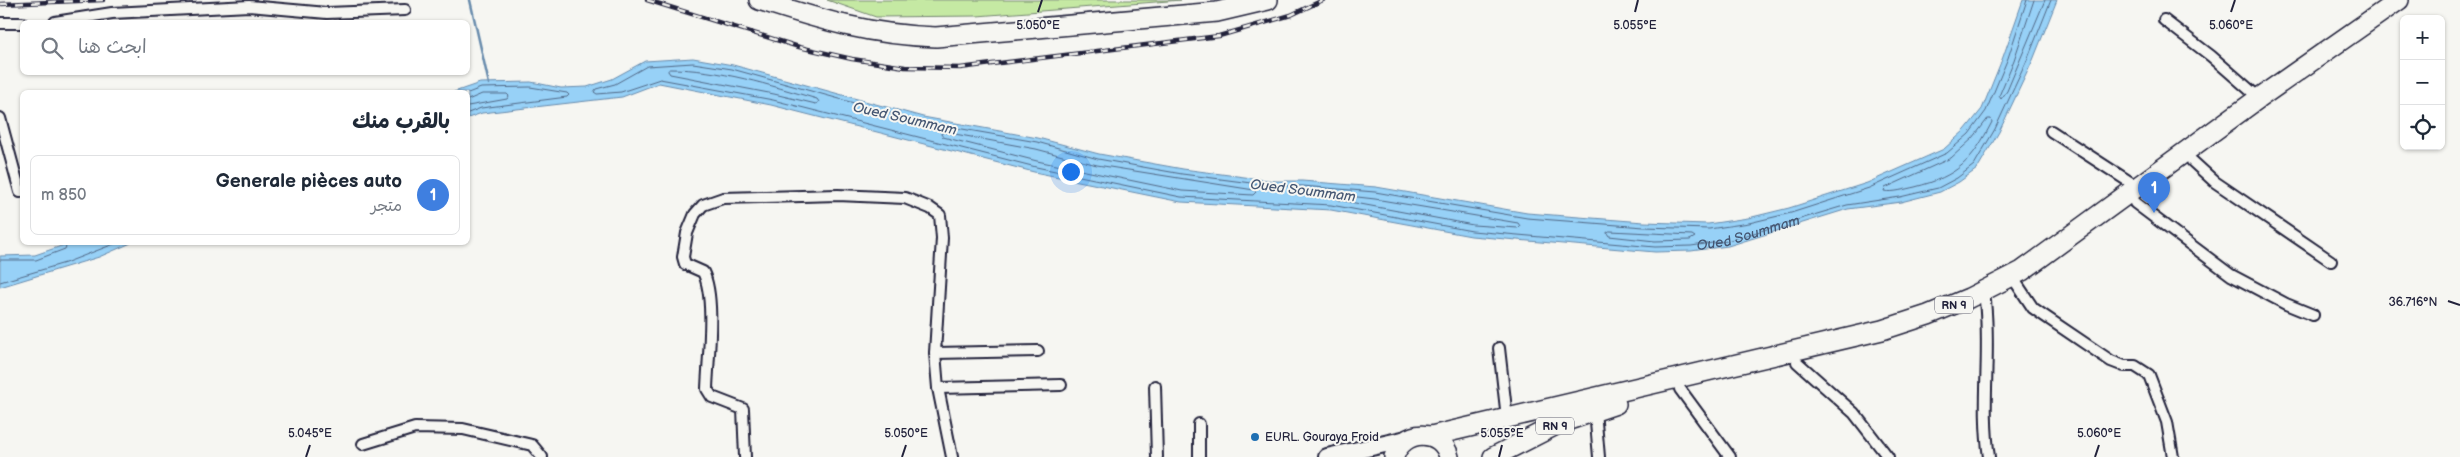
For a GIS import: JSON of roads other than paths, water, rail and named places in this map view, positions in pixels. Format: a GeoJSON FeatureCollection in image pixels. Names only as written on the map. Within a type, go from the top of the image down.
{"type":"FeatureCollection","features":[{"type":"Feature","properties":{"kind":"highway"},"geometry":{"type":"LineString","coordinates":[[759,0],[853,28],[894,35],[936,37],[1217,12],[1268,0]]}},
{"type":"Feature","properties":{"kind":"highway","name":"RN 9"},"geometry":{"type":"LineString","coordinates":[[1493,457],[1531,436],[1595,411],[1892,339],[1985,301],[2017,284],[2137,196],[2259,98],[2399,0]]}},
{"type":"Feature","properties":{"kind":"highway","name":"RN 9"},"geometry":{"type":"LineString","coordinates":[[1431,436],[1882,330],[1928,316],[1969,298],[2022,271],[2192,161],[2414,0]]}},
{"type":"Feature","properties":{"kind":"highway"},"geometry":{"type":"LineString","coordinates":[[1394,457],[1400,444],[1407,439],[1423,435],[1431,436],[1444,446],[1449,457]]}},
{"type":"Feature","properties":{"kind":"main road"},"geometry":{"type":"LineString","coordinates":[[1327,457],[1407,439]]}},
{"type":"Feature","properties":{"kind":"main road"},"geometry":{"type":"LineString","coordinates":[[1346,453],[1367,457]]}},
{"type":"Feature","properties":{"kind":"street"},"geometry":{"type":"LineString","coordinates":[[68,20],[112,13],[249,6],[327,13],[405,10]]}},
{"type":"Feature","properties":{"kind":"street"},"geometry":{"type":"LineString","coordinates":[[2164,20],[2211,56],[2259,98]]}},
{"type":"Feature","properties":{"kind":"street"},"geometry":{"type":"LineString","coordinates":[[0,23],[20,23]]}},
{"type":"Feature","properties":{"kind":"street"},"geometry":{"type":"LineString","coordinates":[[0,118],[20,192]]}},
{"type":"Feature","properties":{"kind":"street"},"geometry":{"type":"LineString","coordinates":[[2052,131],[2137,196],[2231,275],[2286,304],[2313,315]]}},
{"type":"Feature","properties":{"kind":"street"},"geometry":{"type":"LineString","coordinates":[[2192,161],[2223,188],[2331,262]]}},
{"type":"Feature","properties":{"kind":"street"},"geometry":{"type":"LineString","coordinates":[[745,457],[743,409],[712,397],[707,389],[710,318],[707,279],[703,272],[685,264],[683,257],[687,233],[695,214],[703,205],[723,198],[838,195],[905,198],[930,208],[940,215],[942,224],[936,354],[938,388],[952,457]]}},
{"type":"Feature","properties":{"kind":"street"},"geometry":{"type":"LineString","coordinates":[[2017,284],[2033,308],[2043,315],[2111,361],[2117,364],[2135,366],[2149,375],[2167,422],[2173,457]]}},
{"type":"Feature","properties":{"kind":"street"},"geometry":{"type":"LineString","coordinates":[[1985,301],[1988,354],[1984,411],[1989,457]]}},
{"type":"Feature","properties":{"kind":"street"},"geometry":{"type":"LineString","coordinates":[[1499,348],[1507,418]]}},
{"type":"Feature","properties":{"kind":"street"},"geometry":{"type":"LineString","coordinates":[[936,354],[1038,351]]}},
{"type":"Feature","properties":{"kind":"street"},"geometry":{"type":"LineString","coordinates":[[1798,362],[1854,413],[1888,457]]}},
{"type":"Feature","properties":{"kind":"street"},"geometry":{"type":"LineString","coordinates":[[938,388],[1061,385]]}},
{"type":"Feature","properties":{"kind":"street"},"geometry":{"type":"LineString","coordinates":[[1154,386],[1157,457]]}},
{"type":"Feature","properties":{"kind":"street"},"geometry":{"type":"LineString","coordinates":[[1680,389],[1730,457]]}},
{"type":"Feature","properties":{"kind":"street"},"geometry":{"type":"LineString","coordinates":[[1595,411],[1599,457]]}},
{"type":"Feature","properties":{"kind":"street"},"geometry":{"type":"LineString","coordinates":[[1199,424],[1199,457]]}},
{"type":"Feature","properties":{"kind":"street"},"geometry":{"type":"LineString","coordinates":[[363,444],[415,428],[463,429],[532,445],[542,457]]}},
{"type":"Feature","properties":{"kind":"water","name":"Oued Soummam"},"geometry":{"type":"Polygon","coordinates":[[[2023,0],[2057,0],[2033,60],[1999,132],[1977,169],[1959,182],[1940,192],[1901,202],[1848,209],[1728,246],[1691,251],[1655,252],[1471,236],[1331,210],[1181,202],[1034,172],[771,105],[659,83],[622,97],[482,113],[470,117],[470,90],[460,90],[480,83],[531,82],[561,88],[587,87],[612,79],[645,61],[693,58],[733,65],[923,117],[1038,138],[1099,154],[1183,169],[1275,181],[1302,181],[1376,187],[1527,213],[1644,222],[1708,224],[1748,218],[1789,208],[1867,183],[1944,149],[1965,130],[1982,109],[2023,0]]]}},
{"type":"Feature","properties":{"kind":"water"},"geometry":{"type":"Polygon","coordinates":[[[64,245],[126,245],[99,257],[0,287],[0,256],[35,255],[64,245]]]}},
{"type":"Feature","properties":{"kind":"waterway"},"geometry":{"type":"LineString","coordinates":[[470,0],[489,84]]}},
{"type":"Feature","properties":{"kind":"railway"},"geometry":{"type":"LineString","coordinates":[[0,4],[103,0]]}},
{"type":"Feature","properties":{"kind":"railway"},"geometry":{"type":"LineString","coordinates":[[647,0],[799,47],[852,59],[905,67],[960,68],[1219,36],[1291,15],[1323,0]]}},
{"type":"Feature","properties":{"kind":"place","name":"Generale pièces auto"},"geometry":{"type":"Point","coordinates":[2154,213]}},
{"type":"Feature","properties":{"kind":"place","name":"EURL. Gouraya Froid"},"geometry":{"type":"Point","coordinates":[1255,437]}}]}
